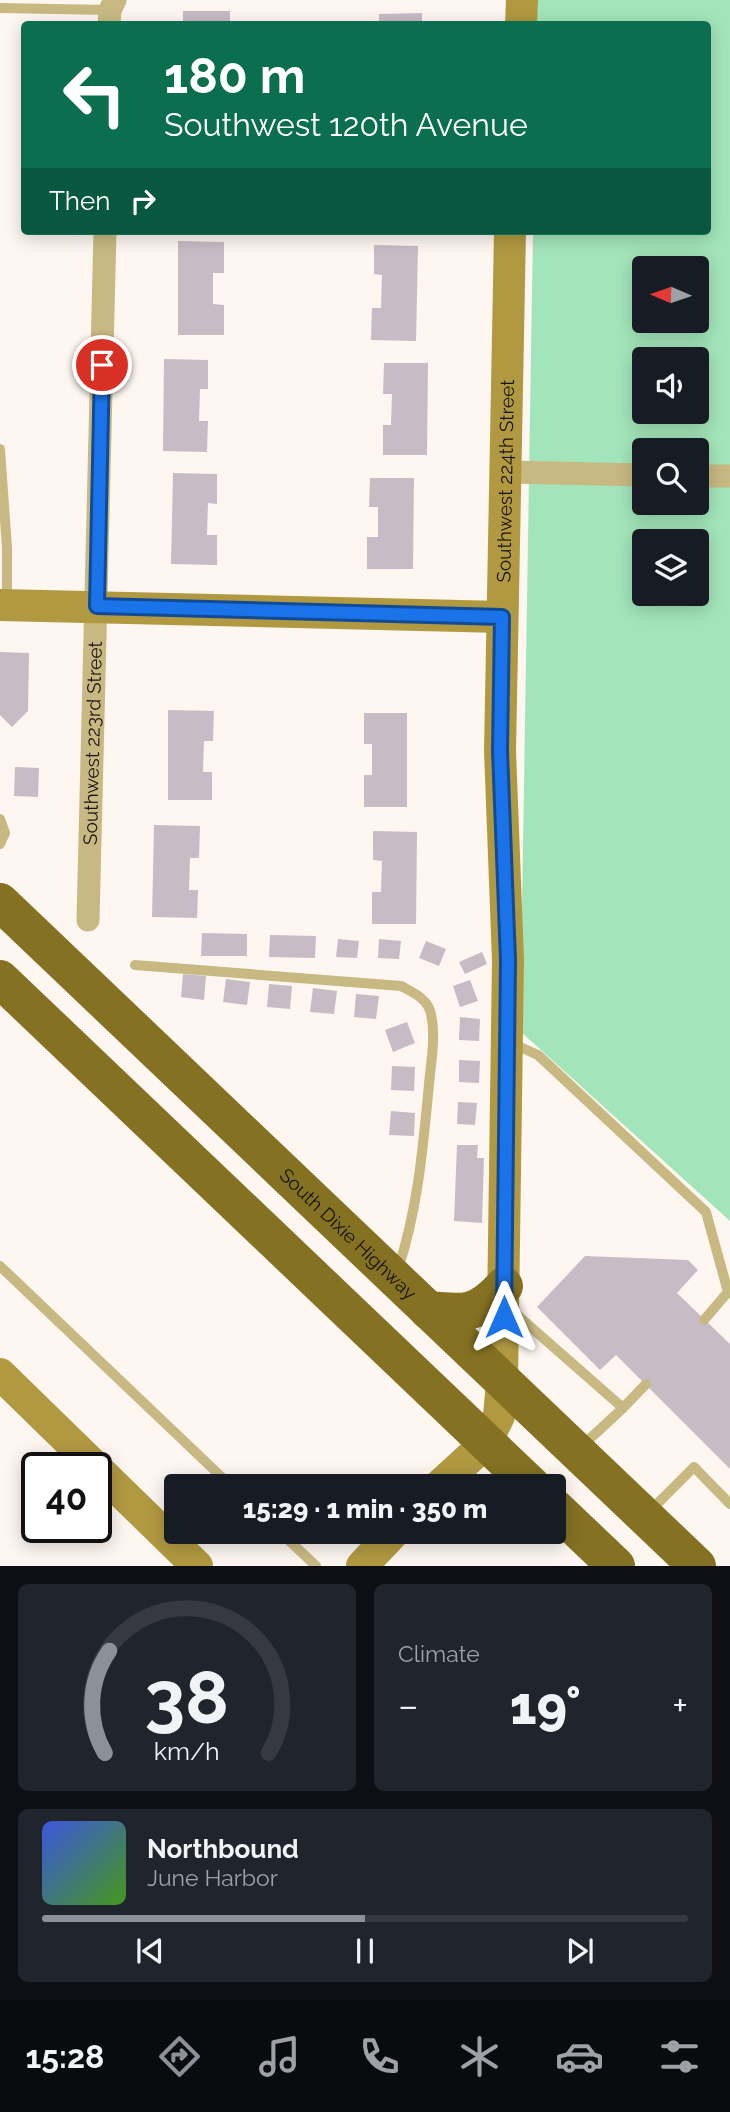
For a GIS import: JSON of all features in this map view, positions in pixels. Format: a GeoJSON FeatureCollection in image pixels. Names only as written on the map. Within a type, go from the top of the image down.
{"type":"FeatureCollection","features":[{"type":"Feature","properties":{"kind":"highway","name":"South Dixie Highway"},"geometry":{"type":"LineString","coordinates":[[0,902],[697,1566]]}},
{"type":"Feature","properties":{"kind":"highway"},"geometry":{"type":"LineString","coordinates":[[0,979],[519,1474]]}},
{"type":"Feature","properties":{"kind":"highway"},"geometry":{"type":"LineString","coordinates":[[153,1125],[224,1155],[431,1357],[456,1377],[476,1386],[502,1382]]}},
{"type":"Feature","properties":{"kind":"highway"},"geometry":{"type":"LineString","coordinates":[[428,1310],[454,1313],[480,1309],[504,1295]]}},
{"type":"Feature","properties":{"kind":"highway"},"geometry":{"type":"LineString","coordinates":[[486,1443],[525,1441],[534,1447],[662,1566]]}},
{"type":"Feature","properties":{"kind":"highway"},"geometry":{"type":"LineString","coordinates":[[566,1518],[616,1566]]}},
{"type":"Feature","properties":{"kind":"street"},"geometry":{"type":"LineString","coordinates":[[521,21],[522,0]]}},
{"type":"Feature","properties":{"kind":"street","name":"Southwest 223rd Street"},"geometry":{"type":"LineString","coordinates":[[88,920],[105,235]]}},
{"type":"Feature","properties":{"kind":"street","name":"Southwest 224th Street"},"geometry":{"type":"LineString","coordinates":[[486,1443],[499,1416],[504,1295],[508,960],[500,751],[510,235]]}},
{"type":"Feature","properties":{"kind":"street"},"geometry":{"type":"LineString","coordinates":[[505,472],[632,475]]}},
{"type":"Feature","properties":{"kind":"street"},"geometry":{"type":"LineString","coordinates":[[709,476],[730,477]]}},
{"type":"Feature","properties":{"kind":"street"},"geometry":{"type":"LineString","coordinates":[[4,605],[502,617]]}},
{"type":"Feature","properties":{"kind":"street"},"geometry":{"type":"LineString","coordinates":[[0,1374],[197,1566]]}},
{"type":"Feature","properties":{"kind":"street"},"geometry":{"type":"LineString","coordinates":[[452,1474],[486,1443]]}},
{"type":"Feature","properties":{"kind":"street"},"geometry":{"type":"LineString","coordinates":[[362,1566],[383,1544]]}},
{"type":"Feature","properties":{"kind":"lane"},"geometry":{"type":"LineString","coordinates":[[0,8],[111,11]]}},
{"type":"Feature","properties":{"kind":"lane"},"geometry":{"type":"LineString","coordinates":[[0,449],[7,548],[4,605]]}},
{"type":"Feature","properties":{"kind":"lane"},"geometry":{"type":"LineString","coordinates":[[0,819],[5,833],[0,844]]}},
{"type":"Feature","properties":{"kind":"lane"},"geometry":{"type":"LineString","coordinates":[[135,965],[401,986],[422,997],[431,1013],[432,1037],[422,1168],[408,1240],[394,1278]]}},
{"type":"Feature","properties":{"kind":"lane"},"geometry":{"type":"LineString","coordinates":[[506,1041],[538,1055],[706,1212],[728,1292],[704,1320]]}},
{"type":"Feature","properties":{"kind":"lane"},"geometry":{"type":"LineString","coordinates":[[0,1266],[218,1474]]}},
{"type":"Feature","properties":{"kind":"lane"},"geometry":{"type":"LineString","coordinates":[[504,1295],[623,1408]]}},
{"type":"Feature","properties":{"kind":"lane"},"geometry":{"type":"LineString","coordinates":[[576,1451],[646,1384]]}},
{"type":"Feature","properties":{"kind":"lane"},"geometry":{"type":"LineString","coordinates":[[645,1516],[694,1467],[730,1504]]}},
{"type":"Feature","properties":{"kind":"lane"},"geometry":{"type":"LineString","coordinates":[[293,1544],[316,1566]]}},
{"type":"Feature","properties":{"kind":"green space"},"geometry":{"type":"Polygon","coordinates":[[[536,0],[730,0],[730,1221],[520,1031],[533,235],[711,235],[711,21],[536,21],[536,0]]]}},
{"type":"Feature","properties":{"kind":"building"},"geometry":{"type":"Polygon","coordinates":[[[183,11],[230,11],[230,21],[183,21],[183,11]]]}},
{"type":"Feature","properties":{"kind":"building"},"geometry":{"type":"Polygon","coordinates":[[[422,13],[422,21],[379,21],[379,14],[422,13]]]}},
{"type":"Feature","properties":{"kind":"building"},"geometry":{"type":"Polygon","coordinates":[[[178,241],[224,242],[224,273],[213,273],[213,304],[224,305],[224,335],[178,335],[178,241]]]}},
{"type":"Feature","properties":{"kind":"building"},"geometry":{"type":"Polygon","coordinates":[[[374,245],[418,246],[416,341],[371,340],[372,308],[381,308],[382,275],[374,274],[374,245]]]}},
{"type":"Feature","properties":{"kind":"building"},"geometry":{"type":"Polygon","coordinates":[[[164,359],[208,360],[208,389],[200,389],[199,421],[208,421],[207,452],[163,451],[164,359]]]}},
{"type":"Feature","properties":{"kind":"building"},"geometry":{"type":"Polygon","coordinates":[[[384,363],[428,363],[427,455],[383,455],[383,425],[391,425],[392,394],[383,394],[384,363]]]}},
{"type":"Feature","properties":{"kind":"building"},"geometry":{"type":"Polygon","coordinates":[[[173,473],[217,474],[217,504],[208,503],[207,535],[217,535],[217,565],[171,564],[173,473]]]}},
{"type":"Feature","properties":{"kind":"building"},"geometry":{"type":"Polygon","coordinates":[[[370,478],[414,478],[413,569],[367,569],[367,537],[378,537],[378,507],[369,507],[370,478]]]}},
{"type":"Feature","properties":{"kind":"building"},"geometry":{"type":"Polygon","coordinates":[[[0,652],[29,653],[28,711],[12,727],[0,715],[0,652]]]}},
{"type":"Feature","properties":{"kind":"building"},"geometry":{"type":"Polygon","coordinates":[[[168,710],[214,711],[213,741],[204,741],[203,772],[212,772],[212,800],[168,800],[168,710]]]}},
{"type":"Feature","properties":{"kind":"building"},"geometry":{"type":"Polygon","coordinates":[[[364,713],[407,713],[407,807],[364,807],[364,775],[372,775],[372,744],[364,744],[364,713]]]}},
{"type":"Feature","properties":{"kind":"building"},"geometry":{"type":"Polygon","coordinates":[[[15,767],[39,768],[38,797],[14,796],[15,767]]]}},
{"type":"Feature","properties":{"kind":"building"},"geometry":{"type":"Polygon","coordinates":[[[154,825],[200,826],[199,858],[190,858],[189,890],[198,890],[197,918],[152,917],[154,825]]]}},
{"type":"Feature","properties":{"kind":"building"},"geometry":{"type":"Polygon","coordinates":[[[373,831],[417,832],[416,924],[372,924],[372,892],[381,892],[382,861],[373,860],[373,831]]]}},
{"type":"Feature","properties":{"kind":"building"},"geometry":{"type":"Polygon","coordinates":[[[202,933],[247,934],[247,956],[201,956],[202,933]]]}},
{"type":"Feature","properties":{"kind":"building"},"geometry":{"type":"Polygon","coordinates":[[[270,935],[316,936],[315,958],[269,957],[270,935]]]}},
{"type":"Feature","properties":{"kind":"building"},"geometry":{"type":"Polygon","coordinates":[[[338,939],[359,941],[357,958],[336,957],[338,939]]]}},
{"type":"Feature","properties":{"kind":"building"},"geometry":{"type":"Polygon","coordinates":[[[379,939],[401,941],[399,959],[378,958],[379,939]]]}},
{"type":"Feature","properties":{"kind":"building"},"geometry":{"type":"Polygon","coordinates":[[[426,941],[446,949],[439,966],[419,958],[426,941]]]}},
{"type":"Feature","properties":{"kind":"building"},"geometry":{"type":"Polygon","coordinates":[[[482,952],[487,964],[465,974],[459,962],[482,952]]]}},
{"type":"Feature","properties":{"kind":"building"},"geometry":{"type":"Polygon","coordinates":[[[183,974],[206,976],[204,1000],[181,997],[183,974]]]}},
{"type":"Feature","properties":{"kind":"building"},"geometry":{"type":"Polygon","coordinates":[[[226,979],[250,982],[247,1005],[223,1002],[226,979]]]}},
{"type":"Feature","properties":{"kind":"building"},"geometry":{"type":"Polygon","coordinates":[[[470,980],[478,1001],[460,1007],[453,986],[470,980]]]}},
{"type":"Feature","properties":{"kind":"building"},"geometry":{"type":"Polygon","coordinates":[[[269,984],[292,986],[290,1009],[267,1007],[269,984]]]}},
{"type":"Feature","properties":{"kind":"building"},"geometry":{"type":"Polygon","coordinates":[[[313,988],[337,991],[334,1014],[310,1012],[313,988]]]}},
{"type":"Feature","properties":{"kind":"building"},"geometry":{"type":"Polygon","coordinates":[[[356,994],[379,996],[376,1019],[354,1017],[356,994]]]}},
{"type":"Feature","properties":{"kind":"building"},"geometry":{"type":"Polygon","coordinates":[[[460,1017],[480,1019],[479,1041],[459,1040],[460,1017]]]}},
{"type":"Feature","properties":{"kind":"building"},"geometry":{"type":"Polygon","coordinates":[[[407,1022],[415,1043],[393,1052],[385,1030],[407,1022]]]}},
{"type":"Feature","properties":{"kind":"building"},"geometry":{"type":"Polygon","coordinates":[[[459,1060],[480,1061],[479,1083],[459,1082],[459,1060]]]}},
{"type":"Feature","properties":{"kind":"building"},"geometry":{"type":"Polygon","coordinates":[[[392,1066],[415,1067],[414,1091],[391,1090],[392,1066]]]}},
{"type":"Feature","properties":{"kind":"building"},"geometry":{"type":"Polygon","coordinates":[[[458,1102],[477,1103],[475,1125],[457,1124],[458,1102]]]}},
{"type":"Feature","properties":{"kind":"building"},"geometry":{"type":"Polygon","coordinates":[[[391,1111],[415,1113],[414,1136],[389,1135],[391,1111]]]}},
{"type":"Feature","properties":{"kind":"building"},"geometry":{"type":"Polygon","coordinates":[[[457,1145],[478,1145],[477,1158],[484,1158],[482,1223],[454,1221],[457,1145]]]}},
{"type":"Feature","properties":{"kind":"building"},"geometry":{"type":"Polygon","coordinates":[[[585,1256],[688,1260],[698,1270],[677,1293],[730,1344],[730,1469],[616,1355],[600,1370],[537,1307],[585,1256]]]}},
{"type":"Feature","properties":{"kind":"route"},"geometry":{"type":"LineString","coordinates":[[102,365],[97,606],[502,617],[500,751],[508,960],[504,1317]]}}]}
